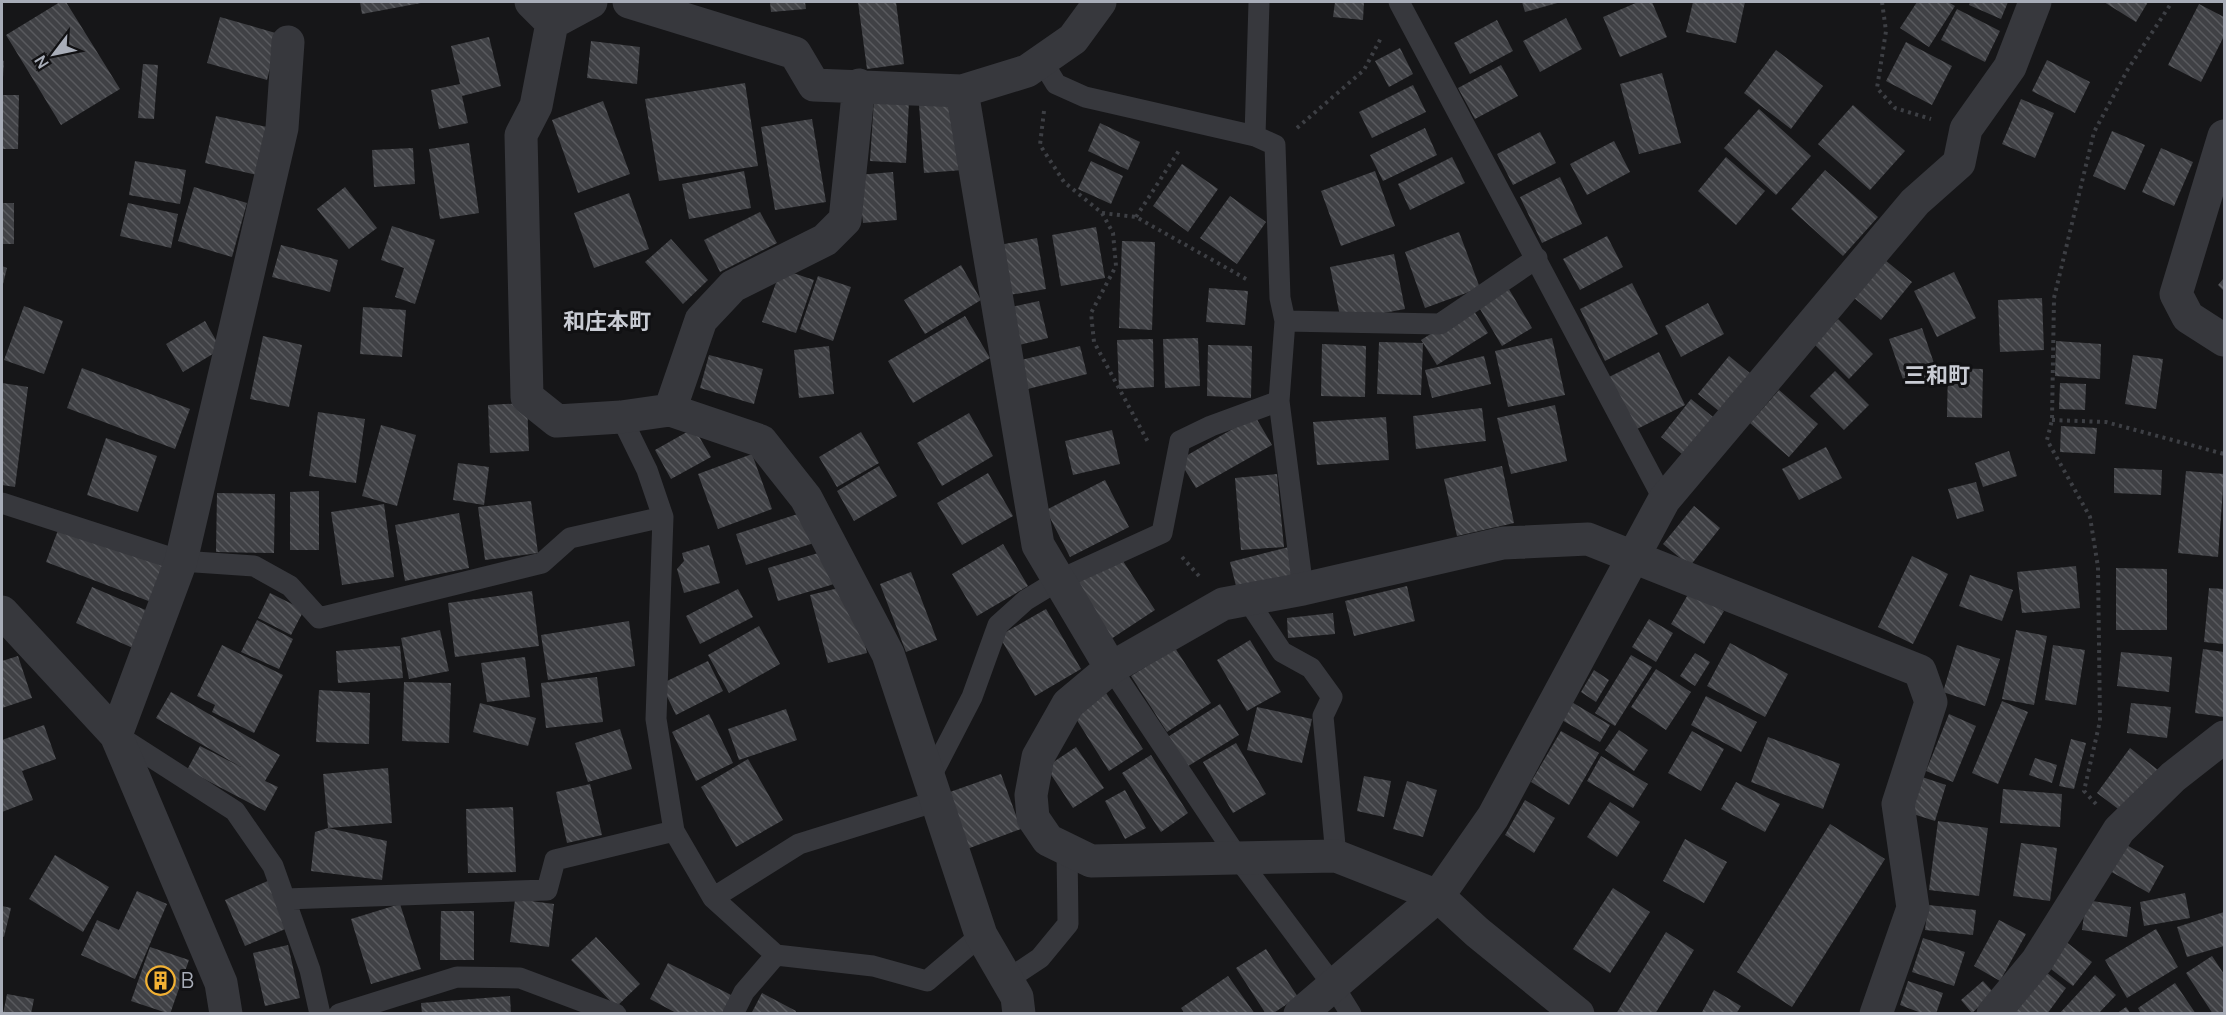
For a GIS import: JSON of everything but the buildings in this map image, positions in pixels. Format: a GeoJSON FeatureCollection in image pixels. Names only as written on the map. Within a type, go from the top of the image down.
{"type":"FeatureCollection","features":[{"type":"Feature","properties":{"kind":"street"},"geometry":{"type":"LineString","coordinates":[[591,2],[541,12],[536,106],[521,135],[527,397],[557,421],[621,417],[670,410],[761,441],[806,498],[888,654],[981,935],[1017,998],[1019,1014]]}},
{"type":"Feature","properties":{"kind":"street"},"geometry":{"type":"LineString","coordinates":[[629,2],[795,52],[814,85],[859,85],[962,92],[1046,67],[1073,39],[1100,2]]}},
{"type":"Feature","properties":{"kind":"street"},"geometry":{"type":"LineString","coordinates":[[1300,1014],[1438,896],[1493,817],[1664,501],[1915,202],[1959,163],[1966,129],[2010,67],[2035,2]]}},
{"type":"Feature","properties":{"kind":"street"},"geometry":{"type":"LineString","coordinates":[[116,735],[181,561],[282,128],[288,42]]}},
{"type":"Feature","properties":{"kind":"street"},"geometry":{"type":"LineString","coordinates":[[670,410],[701,320],[733,286],[825,240],[845,220],[859,85]]}},
{"type":"Feature","properties":{"kind":"street"},"geometry":{"type":"LineString","coordinates":[[962,92],[1038,545],[1111,668]]}},
{"type":"Feature","properties":{"kind":"street"},"geometry":{"type":"LineString","coordinates":[[2224,136],[2176,294],[2188,317],[2224,340]]}},
{"type":"Feature","properties":{"kind":"street"},"geometry":{"type":"LineString","coordinates":[[1578,1014],[1438,896],[1336,856],[1091,861],[1048,840],[1034,818],[1031,795],[1038,757],[1068,704],[1111,668],[1235,601],[1304,589],[1503,543],[1588,539],[1635,555],[1920,672],[1931,702],[1898,804],[1913,908],[1876,1014]]}},
{"type":"Feature","properties":{"kind":"street"},"geometry":{"type":"LineString","coordinates":[[2,612],[116,735],[221,983],[226,1014]]}},
{"type":"Feature","properties":{"kind":"street"},"geometry":{"type":"LineString","coordinates":[[1993,1014],[2037,961],[2119,830],[2173,777],[2224,737]]}},
{"type":"Feature","properties":{"kind":"lane"},"geometry":{"type":"LineString","coordinates":[[1255,136],[1259,2]]}},
{"type":"Feature","properties":{"kind":"lane"},"geometry":{"type":"LineString","coordinates":[[1399,3],[1537,258],[1664,501]]}},
{"type":"Feature","properties":{"kind":"lane"},"geometry":{"type":"LineString","coordinates":[[1046,67],[1056,84],[1085,97],[1255,136],[1275,145],[1280,298],[1286,321],[1279,401],[1304,589]]}},
{"type":"Feature","properties":{"kind":"lane"},"geometry":{"type":"LineString","coordinates":[[1286,321],[1440,324],[1537,258]]}},
{"type":"Feature","properties":{"kind":"lane"},"geometry":{"type":"LineString","coordinates":[[713,898],[799,844],[933,790],[972,697],[998,625],[1026,600],[1059,580],[1162,532],[1180,441],[1211,426],[1279,401]]}},
{"type":"Feature","properties":{"kind":"lane"},"geometry":{"type":"LineString","coordinates":[[621,417],[647,470],[663,517],[656,719],[674,831],[713,898],[776,955],[873,966],[927,981],[981,935]]}},
{"type":"Feature","properties":{"kind":"lane"},"geometry":{"type":"LineString","coordinates":[[2,503],[181,561],[254,566],[290,586],[319,618],[542,563],[570,538],[663,517]]}},
{"type":"Feature","properties":{"kind":"lane"},"geometry":{"type":"LineString","coordinates":[[1235,601],[1282,652],[1311,668],[1332,697],[1323,716],[1336,856]]}},
{"type":"Feature","properties":{"kind":"lane"},"geometry":{"type":"LineString","coordinates":[[1111,668],[1238,858],[1333,985],[1351,1014]]}},
{"type":"Feature","properties":{"kind":"lane"},"geometry":{"type":"LineString","coordinates":[[116,735],[235,811],[273,866],[310,970],[320,1014]]}},
{"type":"Feature","properties":{"kind":"lane"},"geometry":{"type":"LineString","coordinates":[[285,899],[547,890],[555,860],[674,831]]}},
{"type":"Feature","properties":{"kind":"lane"},"geometry":{"type":"LineString","coordinates":[[1007,980],[1040,958],[1068,924],[1067,849]]}},
{"type":"Feature","properties":{"kind":"lane"},"geometry":{"type":"LineString","coordinates":[[733,1014],[744,992],[776,955]]}},
{"type":"Feature","properties":{"kind":"lane"},"geometry":{"type":"LineString","coordinates":[[339,1014],[457,977],[520,978],[616,1014]]}},
{"type":"Feature","properties":{"kind":"path"},"geometry":{"type":"LineString","coordinates":[[1882,2],[1886,31],[1877,88],[1895,108],[1966,129]]}},
{"type":"Feature","properties":{"kind":"path"},"geometry":{"type":"LineString","coordinates":[[2119,830],[2084,791],[2100,721],[2098,567],[2090,516],[2047,440],[2052,420],[2054,298],[2094,132],[2128,69],[2172,2]]}},
{"type":"Feature","properties":{"kind":"path"},"geometry":{"type":"LineString","coordinates":[[1275,145],[1315,115],[1364,70],[1399,3]]}},
{"type":"Feature","properties":{"kind":"path"},"geometry":{"type":"LineString","coordinates":[[1046,67],[1040,145],[1064,182],[1102,213],[1113,233],[1116,266],[1091,313],[1094,342],[1171,485]]}},
{"type":"Feature","properties":{"kind":"path"},"geometry":{"type":"LineString","coordinates":[[1136,217],[1187,137],[1202,124]]}},
{"type":"Feature","properties":{"kind":"path"},"geometry":{"type":"LineString","coordinates":[[1102,213],[1136,217],[1280,298]]}},
{"type":"Feature","properties":{"kind":"path"},"geometry":{"type":"LineString","coordinates":[[2052,420],[2106,422],[2224,454]]}},
{"type":"Feature","properties":{"kind":"path"},"geometry":{"type":"LineString","coordinates":[[1162,532],[1235,601]]}},
{"type":"Feature","properties":{"kind":"place","name":"B"},"geometry":{"type":"Point","coordinates":[160,981]}},
{"type":"Feature","properties":{"kind":"district","name":"和庄本町"},"geometry":{"type":"Point","coordinates":[607,321]}},
{"type":"Feature","properties":{"kind":"district","name":"三和町"},"geometry":{"type":"Point","coordinates":[1937,375]}}]}
